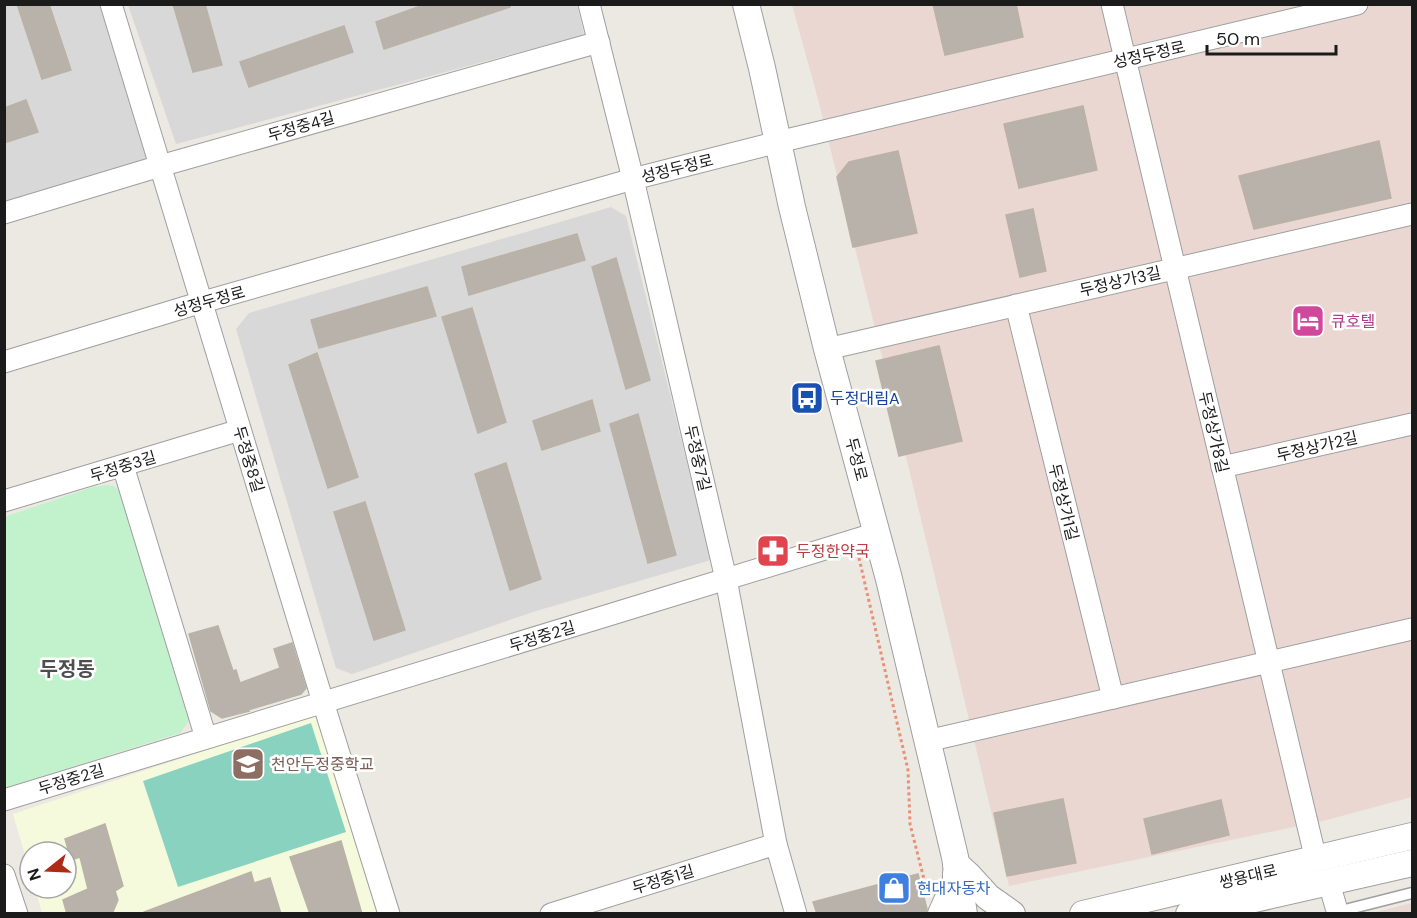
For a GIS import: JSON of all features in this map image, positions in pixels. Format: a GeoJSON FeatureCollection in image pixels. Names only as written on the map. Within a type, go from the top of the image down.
{"type":"FeatureCollection","features":[{"type":"Feature","properties":{"kind":"street","name":"두정중8길"},"geometry":{"type":"LineString","coordinates":[[111,4],[389,914]]}},
{"type":"Feature","properties":{"kind":"street","name":"두정중7길"},"geometry":{"type":"LineString","coordinates":[[589,4],[633,179],[726,579],[776,844],[796,914]]}},
{"type":"Feature","properties":{"kind":"street","name":"두정로"},"geometry":{"type":"LineString","coordinates":[[746,4],[827,349],[866,537],[889,579],[956,864],[964,914]]}},
{"type":"Feature","properties":{"kind":"street","name":"두정상가8길"},"geometry":{"type":"LineString","coordinates":[[1112,4],[1316,860]]}},
{"type":"Feature","properties":{"kind":"street","name":"성정두정로"},"geometry":{"type":"LineString","coordinates":[[4,362],[633,179],[778,142],[1357,4]]}},
{"type":"Feature","properties":{"kind":"street","name":"두정중4길"},"geometry":{"type":"LineString","coordinates":[[4,213],[160,165],[599,42]]}},
{"type":"Feature","properties":{"kind":"street","name":"두정상가3길"},"geometry":{"type":"LineString","coordinates":[[827,349],[1413,214]]}},
{"type":"Feature","properties":{"kind":"street","name":"두정상가1길"},"geometry":{"type":"LineString","coordinates":[[1016,305],[1113,698]]}},
{"type":"Feature","properties":{"kind":"street","name":"두정상가2길"},"geometry":{"type":"LineString","coordinates":[[1222,467],[1413,424]]}},
{"type":"Feature","properties":{"kind":"street","name":"두정중3길"},"geometry":{"type":"LineString","coordinates":[[4,501],[240,430]]}},
{"type":"Feature","properties":{"kind":"street"},"geometry":{"type":"LineString","coordinates":[[123,466],[206,738]]}},
{"type":"Feature","properties":{"kind":"street","name":"두정중2길"},"geometry":{"type":"LineString","coordinates":[[4,800],[866,537]]}},
{"type":"Feature","properties":{"kind":"street"},"geometry":{"type":"LineString","coordinates":[[927,741],[1413,629]]}},
{"type":"Feature","properties":{"kind":"street","name":"쌍용대로"},"geometry":{"type":"LineString","coordinates":[[1083,914],[1413,836]]}},
{"type":"Feature","properties":{"kind":"street","name":"두정중1길"},"geometry":{"type":"LineString","coordinates":[[551,914],[776,844]]}},
{"type":"Feature","properties":{"kind":"street","name":"쌍용대로"},"geometry":{"type":"LineString","coordinates":[[1189,914],[1413,863]]}},
{"type":"Feature","properties":{"kind":"street"},"geometry":{"type":"LineString","coordinates":[[941,914],[956,881],[956,864]]}},
{"type":"Feature","properties":{"kind":"street"},"geometry":{"type":"LineString","coordinates":[[956,864],[988,897],[1012,914]]}},
{"type":"Feature","properties":{"kind":"street"},"geometry":{"type":"LineString","coordinates":[[4,875],[16,914]]}},
{"type":"Feature","properties":{"kind":"street"},"geometry":{"type":"LineString","coordinates":[[1329,883],[1335,913]]}},
{"type":"Feature","properties":{"kind":"lane"},"geometry":{"type":"LineString","coordinates":[[1335,913],[1413,893]]}},
{"type":"Feature","properties":{"kind":"path"},"geometry":{"type":"LineString","coordinates":[[866,537],[908,770],[910,824],[927,891]]}},
{"type":"Feature","properties":{"kind":"shaded area"},"geometry":{"type":"Polygon","coordinates":[[[5,5],[107,5],[151,145],[145,159],[5,201],[5,5]]]}},
{"type":"Feature","properties":{"kind":"shaded area"},"geometry":{"type":"Polygon","coordinates":[[[128,5],[577,5],[584,35],[176,144],[128,5]]]}},
{"type":"Feature","properties":{"kind":"shaded area"},"geometry":{"type":"Polygon","coordinates":[[[792,5],[1412,5],[1412,797],[1323,821],[1009,886],[878,340],[818,99],[792,5]]]}},
{"type":"Feature","properties":{"kind":"shaded area"},"geometry":{"type":"Polygon","coordinates":[[[611,207],[626,216],[711,560],[536,611],[352,674],[336,668],[236,329],[249,313],[611,207]]]}},
{"type":"Feature","properties":{"kind":"shaded area","name":"천안두정중학교"},"geometry":{"type":"Polygon","coordinates":[[[316,714],[381,913],[42,913],[38,900],[78,900],[78,840],[21,840],[13,814],[316,714]]]}},
{"type":"Feature","properties":{"kind":"shaded area"},"geometry":{"type":"Polygon","coordinates":[[[1412,903],[1412,913],[1372,913],[1412,903]]]}},
{"type":"Feature","properties":{"kind":"green space"},"geometry":{"type":"Polygon","coordinates":[[[114,486],[121,492],[190,717],[180,733],[5,787],[4,517],[93,487],[114,486]]]}},
{"type":"Feature","properties":{"kind":"green space"},"geometry":{"type":"Polygon","coordinates":[[[311,723],[346,832],[178,887],[143,781],[311,723]]]}},
{"type":"Feature","properties":{"kind":"building"},"geometry":{"type":"Polygon","coordinates":[[[17,4],[49,4],[71,70],[42,79],[17,4]]]}},
{"type":"Feature","properties":{"kind":"building"},"geometry":{"type":"Polygon","coordinates":[[[173,4],[205,4],[222,65],[193,72],[173,4]]]}},
{"type":"Feature","properties":{"kind":"building"},"geometry":{"type":"Polygon","coordinates":[[[426,4],[510,4],[510,7],[384,49],[376,22],[426,4]]]}},
{"type":"Feature","properties":{"kind":"building"},"geometry":{"type":"Polygon","coordinates":[[[933,4],[1016,4],[1023,37],[945,55],[933,4]]]}},
{"type":"Feature","properties":{"kind":"building"},"geometry":{"type":"Polygon","coordinates":[[[344,26],[353,52],[249,87],[240,62],[344,26]]]}},
{"type":"Feature","properties":{"kind":"building"},"geometry":{"type":"Polygon","coordinates":[[[26,100],[38,132],[4,143],[4,108],[26,100]]]}},
{"type":"Feature","properties":{"kind":"building"},"geometry":{"type":"Polygon","coordinates":[[[1083,106],[1097,170],[1019,188],[1004,124],[1083,106]]]}},
{"type":"Feature","properties":{"kind":"building"},"geometry":{"type":"Polygon","coordinates":[[[1379,141],[1391,198],[1254,229],[1239,176],[1379,141]]]}},
{"type":"Feature","properties":{"kind":"building"},"geometry":{"type":"Polygon","coordinates":[[[898,151],[917,233],[853,247],[837,177],[849,162],[898,151]]]}},
{"type":"Feature","properties":{"kind":"building"},"geometry":{"type":"Polygon","coordinates":[[[1033,209],[1046,271],[1020,277],[1006,215],[1033,209]]]}},
{"type":"Feature","properties":{"kind":"building"},"geometry":{"type":"Polygon","coordinates":[[[577,234],[585,260],[469,295],[462,267],[577,234]]]}},
{"type":"Feature","properties":{"kind":"building"},"geometry":{"type":"Polygon","coordinates":[[[616,258],[650,380],[626,389],[592,267],[616,258]]]}},
{"type":"Feature","properties":{"kind":"building"},"geometry":{"type":"Polygon","coordinates":[[[427,287],[436,316],[319,348],[311,320],[427,287]]]}},
{"type":"Feature","properties":{"kind":"building"},"geometry":{"type":"Polygon","coordinates":[[[472,308],[506,422],[478,433],[442,317],[472,308]]]}},
{"type":"Feature","properties":{"kind":"building"},"geometry":{"type":"Polygon","coordinates":[[[939,346],[962,441],[899,456],[876,361],[939,346]]]}},
{"type":"Feature","properties":{"kind":"building"},"geometry":{"type":"Polygon","coordinates":[[[317,353],[358,477],[328,488],[289,365],[317,353]]]}},
{"type":"Feature","properties":{"kind":"building"},"geometry":{"type":"Polygon","coordinates":[[[592,400],[600,431],[542,450],[533,421],[592,400]]]}},
{"type":"Feature","properties":{"kind":"building"},"geometry":{"type":"Polygon","coordinates":[[[638,414],[676,555],[648,563],[610,424],[638,414]]]}},
{"type":"Feature","properties":{"kind":"building"},"geometry":{"type":"Polygon","coordinates":[[[506,463],[541,579],[510,590],[475,474],[506,463]]]}},
{"type":"Feature","properties":{"kind":"building"},"geometry":{"type":"Polygon","coordinates":[[[365,502],[405,630],[374,640],[334,512],[365,502]]]}},
{"type":"Feature","properties":{"kind":"building"},"geometry":{"type":"Polygon","coordinates":[[[218,626],[233,671],[236,670],[240,683],[280,668],[274,649],[292,643],[306,688],[301,694],[222,718],[211,711],[189,634],[218,626]]]}},
{"type":"Feature","properties":{"kind":"building"},"geometry":{"type":"Polygon","coordinates":[[[1063,799],[1076,863],[1007,876],[994,813],[1063,799]]]}},
{"type":"Feature","properties":{"kind":"building"},"geometry":{"type":"Polygon","coordinates":[[[1221,800],[1229,835],[1152,854],[1144,819],[1221,800]]]}},
{"type":"Feature","properties":{"kind":"building"},"geometry":{"type":"Polygon","coordinates":[[[105,824],[123,886],[115,891],[118,900],[112,914],[67,914],[63,900],[78,900],[78,893],[88,889],[80,857],[78,858],[78,840],[65,839],[105,824]]]}},
{"type":"Feature","properties":{"kind":"building"},"geometry":{"type":"Polygon","coordinates":[[[341,841],[362,914],[310,914],[290,857],[341,841]]]}},
{"type":"Feature","properties":{"kind":"building"},"geometry":{"type":"Polygon","coordinates":[[[251,872],[254,883],[270,878],[281,914],[144,914],[144,912],[251,872]]]}},
{"type":"Feature","properties":{"kind":"building","name":"현대자동차"},"geometry":{"type":"Polygon","coordinates":[[[918,874],[927,909],[926,914],[817,914],[813,902],[918,874]]]}},
{"type":"Feature","properties":{"kind":"place","name":"큐호텔"},"geometry":{"type":"Point","coordinates":[1308,321]}},
{"type":"Feature","properties":{"kind":"place","name":"두정대림A"},"geometry":{"type":"Point","coordinates":[807,398]}},
{"type":"Feature","properties":{"kind":"place","name":"두정한약국"},"geometry":{"type":"Point","coordinates":[773,551]}},
{"type":"Feature","properties":{"kind":"place","name":"천안두정중학교"},"geometry":{"type":"Point","coordinates":[248,764]}},
{"type":"Feature","properties":{"kind":"place","name":"현대자동차"},"geometry":{"type":"Point","coordinates":[894,888]}},
{"type":"Feature","properties":{"kind":"district","name":"두정동"},"geometry":{"type":"Point","coordinates":[67,669]}}]}
